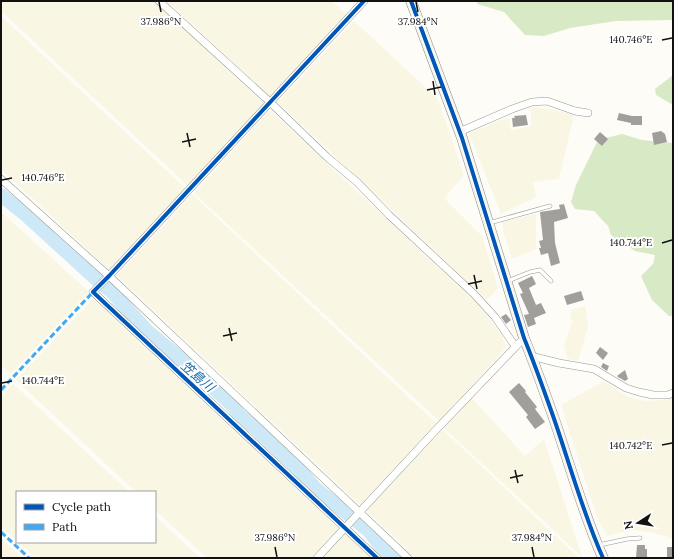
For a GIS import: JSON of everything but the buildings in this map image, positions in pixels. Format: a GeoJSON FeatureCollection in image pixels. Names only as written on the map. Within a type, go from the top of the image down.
{"type":"FeatureCollection","features":[{"type":"Feature","properties":{"kind":"street"},"geometry":{"type":"LineString","coordinates":[[159,1],[327,157],[357,182],[389,215],[473,293],[494,317],[515,346]]}},
{"type":"Feature","properties":{"kind":"street"},"geometry":{"type":"LineString","coordinates":[[364,1],[93,292],[377,558]]}},
{"type":"Feature","properties":{"kind":"street"},"geometry":{"type":"LineString","coordinates":[[411,1],[460,132],[524,338],[552,413],[585,515],[602,558]]}},
{"type":"Feature","properties":{"kind":"street"},"geometry":{"type":"LineString","coordinates":[[460,132],[512,109],[532,102],[547,101],[575,111],[588,113]]}},
{"type":"Feature","properties":{"kind":"street"},"geometry":{"type":"LineString","coordinates":[[1,179],[109,276],[408,558]]}},
{"type":"Feature","properties":{"kind":"street"},"geometry":{"type":"LineString","coordinates":[[317,558],[524,338]]}},
{"type":"Feature","properties":{"kind":"street"},"geometry":{"type":"LineString","coordinates":[[531,356],[594,369],[626,388],[639,392],[653,395],[668,395],[673,393]]}},
{"type":"Feature","properties":{"kind":"lane"},"geometry":{"type":"LineString","coordinates":[[488,223],[550,206]]}},
{"type":"Feature","properties":{"kind":"lane"},"geometry":{"type":"LineString","coordinates":[[506,282],[530,272],[540,270],[551,281]]}},
{"type":"Feature","properties":{"kind":"lane"},"geometry":{"type":"LineString","coordinates":[[597,545],[640,538]]}},
{"type":"Feature","properties":{"kind":"shaded area"},"geometry":{"type":"Polygon","coordinates":[[[1,1],[155,1],[264,104],[188,186],[1,11],[1,1]]]}},
{"type":"Feature","properties":{"kind":"shaded area"},"geometry":{"type":"Polygon","coordinates":[[[167,1],[332,1],[347,15],[270,97],[167,1]]]}},
{"type":"Feature","properties":{"kind":"shaded area"},"geometry":{"type":"Polygon","coordinates":[[[1,16],[185,188],[109,270],[1,169],[1,16]]]}},
{"type":"Feature","properties":{"kind":"shaded area"},"geometry":{"type":"Polygon","coordinates":[[[354,21],[438,99],[464,175],[444,198],[482,236],[498,288],[487,300],[278,102],[354,21]]]}},
{"type":"Feature","properties":{"kind":"shaded area"},"geometry":{"type":"Polygon","coordinates":[[[531,107],[552,109],[574,115],[559,179],[533,182],[536,197],[501,214],[469,133],[509,117],[511,130],[531,126],[531,107]]]}},
{"type":"Feature","properties":{"kind":"shaded area"},"geometry":{"type":"Polygon","coordinates":[[[270,110],[471,298],[502,336],[506,347],[439,421],[194,193],[270,110]]]}},
{"type":"Feature","properties":{"kind":"shaded area"},"geometry":{"type":"Polygon","coordinates":[[[192,194],[436,423],[360,505],[117,276],[192,194]]]}},
{"type":"Feature","properties":{"kind":"shaded area"},"geometry":{"type":"Polygon","coordinates":[[[1,212],[89,292],[10,374],[1,365],[1,212]]]}},
{"type":"Feature","properties":{"kind":"shaded area"},"geometry":{"type":"Polygon","coordinates":[[[536,214],[536,249],[512,259],[504,234],[502,222],[536,214]]]}},
{"type":"Feature","properties":{"kind":"shaded area"},"geometry":{"type":"Polygon","coordinates":[[[93,299],[339,529],[311,558],[207,558],[156,511],[156,491],[135,491],[16,380],[93,299]]]}},
{"type":"Feature","properties":{"kind":"shaded area"},"geometry":{"type":"Polygon","coordinates":[[[585,306],[588,327],[578,361],[568,359],[564,346],[572,322],[570,310],[585,306]]]}},
{"type":"Feature","properties":{"kind":"shaded area"},"geometry":{"type":"Polygon","coordinates":[[[604,381],[626,396],[645,401],[673,398],[673,540],[669,537],[653,533],[631,530],[607,536],[597,517],[561,405],[604,381]]]}},
{"type":"Feature","properties":{"kind":"shaded area"},"geometry":{"type":"Polygon","coordinates":[[[13,384],[128,491],[16,491],[16,540],[1,527],[1,396],[13,384]]]}},
{"type":"Feature","properties":{"kind":"shaded area"},"geometry":{"type":"Polygon","coordinates":[[[471,397],[525,456],[544,439],[582,557],[444,428],[471,397]]]}},
{"type":"Feature","properties":{"kind":"shaded area"},"geometry":{"type":"Polygon","coordinates":[[[444,431],[579,558],[416,558],[367,511],[367,509],[440,432],[444,431]]]}},
{"type":"Feature","properties":{"kind":"shaded area"},"geometry":{"type":"Polygon","coordinates":[[[156,517],[200,558],[35,558],[19,543],[156,543],[156,517]]]}},
{"type":"Feature","properties":{"kind":"shaded area"},"geometry":{"type":"Polygon","coordinates":[[[345,534],[370,558],[322,558],[345,534]]]}},
{"type":"Feature","properties":{"kind":"shaded area"},"geometry":{"type":"Polygon","coordinates":[[[1,538],[22,558],[1,558],[1,538]]]}},
{"type":"Feature","properties":{"kind":"green space"},"geometry":{"type":"Polygon","coordinates":[[[477,1],[673,1],[673,20],[616,21],[570,28],[544,36],[525,35],[504,12],[477,4],[477,1]]]}},
{"type":"Feature","properties":{"kind":"green space"},"geometry":{"type":"Polygon","coordinates":[[[673,75],[673,105],[656,95],[655,89],[673,75]]]}},
{"type":"Feature","properties":{"kind":"green space"},"geometry":{"type":"Polygon","coordinates":[[[622,134],[642,140],[673,143],[673,316],[669,316],[652,300],[641,276],[653,264],[655,255],[635,251],[611,235],[608,226],[594,211],[575,209],[571,202],[576,185],[598,140],[622,134]]]}},
{"type":"Feature","properties":{"kind":"waterway","name":"笠島川"},"geometry":{"type":"LineString","coordinates":[[1,195],[26,215],[112,292],[147,331],[195,371],[232,405],[240,416],[297,467],[315,488],[368,530],[384,550],[394,558]]}},
{"type":"Feature","properties":{"kind":"marked path"},"geometry":{"type":"LineString","coordinates":[[1,390],[93,292]]}},
{"type":"Feature","properties":{"kind":"marked path"},"geometry":{"type":"LineString","coordinates":[[1,532],[29,558]]}},
{"type":"Feature","properties":{"kind":"cycle path"},"geometry":{"type":"LineString","coordinates":[[364,1],[93,292],[377,558]]}},
{"type":"Feature","properties":{"kind":"cycle path"},"geometry":{"type":"LineString","coordinates":[[411,1],[462,138],[524,338],[552,413],[595,540],[603,558]]}}]}
